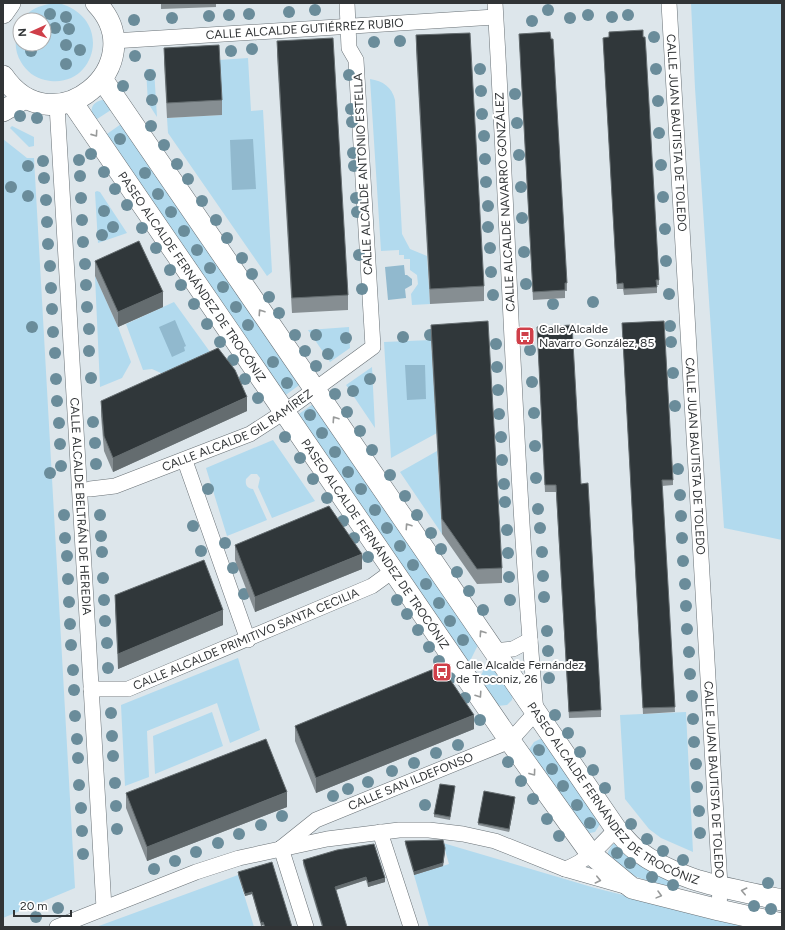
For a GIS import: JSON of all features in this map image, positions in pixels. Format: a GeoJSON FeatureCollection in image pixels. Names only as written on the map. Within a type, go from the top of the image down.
{"type":"FeatureCollection","features":[{"type":"Feature","properties":{"kind":"main road"},"geometry":{"type":"LineString","coordinates":[[3,13],[10,3]]}},
{"type":"Feature","properties":{"kind":"main road"},"geometry":{"type":"LineString","coordinates":[[6,81],[26,98],[41,103],[64,103],[89,93],[102,79],[110,61],[113,41],[110,24],[96,3]]}},
{"type":"Feature","properties":{"kind":"main road","name":"PASEO ALCALDE FERNÁNDEZ DE TROCÓNIZ"},"geometry":{"type":"LineString","coordinates":[[102,79],[616,829],[633,848],[672,872],[691,880],[782,900]]}},
{"type":"Feature","properties":{"kind":"main road"},"geometry":{"type":"LineString","coordinates":[[3,106],[6,81]]}},
{"type":"Feature","properties":{"kind":"main road"},"geometry":{"type":"LineString","coordinates":[[3,111],[26,98]]}},
{"type":"Feature","properties":{"kind":"main road","name":"PASEO ALCALDE FERNÁNDEZ DE TROCÓNIZ"},"geometry":{"type":"LineString","coordinates":[[64,103],[284,412],[394,570],[510,741],[591,854],[632,888],[782,924]]}},
{"type":"Feature","properties":{"kind":"street","name":"CALLE ALCALDE ANTONIO ESTELLA"},"geometry":{"type":"LineString","coordinates":[[347,3],[349,48],[356,60],[373,347]]}},
{"type":"Feature","properties":{"kind":"street","name":"CALLE JUAN BAUTISTA DE TOLEDO"},"geometry":{"type":"LineString","coordinates":[[669,3],[720,886],[719,910]]}},
{"type":"Feature","properties":{"kind":"street","name":"CALLE ALCALDE GUTIÉRREZ RUBIO"},"geometry":{"type":"LineString","coordinates":[[113,41],[348,26],[495,10]]}},
{"type":"Feature","properties":{"kind":"street","name":"CALLE ALCALDE NAVARRO GONZÁLEZ"},"geometry":{"type":"LineString","coordinates":[[495,10],[511,324],[530,640],[536,712]]}},
{"type":"Feature","properties":{"kind":"street","name":"CALLE ALCALDE BELTRÁN DE HEREDIA"},"geometry":{"type":"LineString","coordinates":[[64,103],[91,689],[104,908]]}},
{"type":"Feature","properties":{"kind":"street","name":"CALLE ALCALDE GIL RAMÍREZ"},"geometry":{"type":"LineString","coordinates":[[90,489],[115,486],[185,461],[250,434],[284,412],[373,347]]}},
{"type":"Feature","properties":{"kind":"street"},"geometry":{"type":"LineString","coordinates":[[185,461],[248,640]]}},
{"type":"Feature","properties":{"kind":"street","name":"CALLE ALCALDE PRIMITIVO SANTA CECILIA"},"geometry":{"type":"LineString","coordinates":[[91,689],[128,689],[248,640],[372,586],[394,570]]}},
{"type":"Feature","properties":{"kind":"street"},"geometry":{"type":"LineString","coordinates":[[494,651],[513,649],[530,640]]}},
{"type":"Feature","properties":{"kind":"street","name":"CALLE SAN ILDEFONSO"},"geometry":{"type":"LineString","coordinates":[[281,848],[316,820],[510,741],[536,712]]}},
{"type":"Feature","properties":{"kind":"street"},"geometry":{"type":"LineString","coordinates":[[565,869],[576,866],[591,854],[616,829]]}},
{"type":"Feature","properties":{"kind":"street","name":"CALLE SAN ILDEFONSO"},"geometry":{"type":"LineString","coordinates":[[57,927],[196,872],[239,858],[327,839],[380,832],[429,830],[463,834],[495,841],[565,869],[632,888]]}},
{"type":"Feature","properties":{"kind":"street"},"geometry":{"type":"LineString","coordinates":[[380,832],[411,927]]}},
{"type":"Feature","properties":{"kind":"street"},"geometry":{"type":"LineString","coordinates":[[281,848],[306,927]]}},
{"type":"Feature","properties":{"kind":"shaded area"},"geometry":{"type":"Polygon","coordinates":[[[58,3],[76,11],[87,23],[93,37],[92,52],[86,65],[76,75],[62,81],[45,80],[31,74],[21,62],[17,52],[52,52],[52,12],[30,12],[38,7],[58,3]]]}},
{"type":"Feature","properties":{"kind":"shaded area"},"geometry":{"type":"Polygon","coordinates":[[[691,3],[782,3],[782,540],[724,528],[695,88],[691,3]]]}},
{"type":"Feature","properties":{"kind":"shaded area"},"geometry":{"type":"Polygon","coordinates":[[[248,58],[251,111],[263,110],[272,272],[267,276],[168,133],[167,118],[222,115],[219,60],[248,58]]]}},
{"type":"Feature","properties":{"kind":"shaded area"},"geometry":{"type":"Polygon","coordinates":[[[146,69],[154,69],[157,117],[148,103],[146,69]]]}},
{"type":"Feature","properties":{"kind":"shaded area"},"geometry":{"type":"Polygon","coordinates":[[[370,79],[379,81],[386,85],[394,95],[402,234],[410,249],[427,256],[430,304],[412,305],[411,294],[418,284],[417,275],[410,270],[410,259],[404,259],[404,255],[399,255],[399,250],[381,251],[370,79]]]}},
{"type":"Feature","properties":{"kind":"shaded area"},"geometry":{"type":"Polygon","coordinates":[[[102,100],[107,101],[114,108],[94,121],[92,114],[93,105],[102,100]]]}},
{"type":"Feature","properties":{"kind":"shaded area"},"geometry":{"type":"Polygon","coordinates":[[[124,122],[302,383],[283,397],[104,136],[124,122]]]}},
{"type":"Feature","properties":{"kind":"shaded area"},"geometry":{"type":"Polygon","coordinates":[[[12,126],[34,137],[34,146],[29,147],[10,128],[12,126]]]}},
{"type":"Feature","properties":{"kind":"shaded area"},"geometry":{"type":"Polygon","coordinates":[[[3,139],[27,158],[34,158],[75,888],[3,918],[3,139]]]}},
{"type":"Feature","properties":{"kind":"shaded area"},"geometry":{"type":"Polygon","coordinates":[[[253,139],[256,189],[232,190],[230,140],[253,139]]]}},
{"type":"Feature","properties":{"kind":"shaded area"},"geometry":{"type":"Polygon","coordinates":[[[95,192],[100,192],[127,233],[98,243],[95,192]]]}},
{"type":"Feature","properties":{"kind":"shaded area"},"geometry":{"type":"Polygon","coordinates":[[[404,265],[405,275],[412,279],[412,285],[405,289],[406,298],[388,300],[385,267],[404,265]]]}},
{"type":"Feature","properties":{"kind":"shaded area"},"geometry":{"type":"Polygon","coordinates":[[[95,276],[118,327],[131,362],[122,378],[100,387],[95,276]]]}},
{"type":"Feature","properties":{"kind":"shaded area"},"geometry":{"type":"Polygon","coordinates":[[[174,302],[218,363],[163,374],[152,369],[143,370],[126,324],[174,302]]]}},
{"type":"Feature","properties":{"kind":"shaded area"},"geometry":{"type":"Polygon","coordinates":[[[175,320],[186,346],[184,347],[185,351],[172,357],[159,327],[175,320]]]}},
{"type":"Feature","properties":{"kind":"shaded area"},"geometry":{"type":"Polygon","coordinates":[[[349,327],[350,348],[330,362],[308,330],[349,327]]]}},
{"type":"Feature","properties":{"kind":"shaded area"},"geometry":{"type":"Polygon","coordinates":[[[431,340],[437,433],[391,458],[384,342],[431,340]]]}},
{"type":"Feature","properties":{"kind":"shaded area"},"geometry":{"type":"Polygon","coordinates":[[[405,365],[425,365],[426,399],[407,400],[405,365]]]}},
{"type":"Feature","properties":{"kind":"shaded area"},"geometry":{"type":"Polygon","coordinates":[[[372,367],[375,428],[346,385],[372,367]]]}},
{"type":"Feature","properties":{"kind":"shaded area"},"geometry":{"type":"Polygon","coordinates":[[[316,402],[480,641],[467,667],[296,416],[316,402]]]}},
{"type":"Feature","properties":{"kind":"shaded area"},"geometry":{"type":"Polygon","coordinates":[[[273,440],[315,501],[272,518],[258,487],[260,478],[257,474],[251,474],[246,479],[246,485],[253,489],[267,520],[227,536],[206,468],[273,440]]]}},
{"type":"Feature","properties":{"kind":"shaded area"},"geometry":{"type":"Polygon","coordinates":[[[437,451],[442,534],[400,472],[437,451]]]}},
{"type":"Feature","properties":{"kind":"shaded area"},"geometry":{"type":"Polygon","coordinates":[[[490,656],[513,694],[512,700],[507,705],[497,706],[478,682],[490,656]]]}},
{"type":"Feature","properties":{"kind":"shaded area"},"geometry":{"type":"Polygon","coordinates":[[[238,658],[260,730],[230,743],[217,703],[147,731],[149,777],[125,786],[121,705],[238,658]]]}},
{"type":"Feature","properties":{"kind":"shaded area"},"geometry":{"type":"Polygon","coordinates":[[[212,712],[223,746],[155,774],[153,736],[212,712]]]}},
{"type":"Feature","properties":{"kind":"shaded area"},"geometry":{"type":"Polygon","coordinates":[[[686,712],[693,852],[661,838],[649,829],[625,799],[620,715],[686,712]]]}},
{"type":"Feature","properties":{"kind":"shaded area"},"geometry":{"type":"Polygon","coordinates":[[[540,739],[546,740],[600,824],[595,832],[585,834],[528,751],[534,742],[540,739]]]}},
{"type":"Feature","properties":{"kind":"shaded area"},"geometry":{"type":"Polygon","coordinates":[[[443,843],[595,888],[752,927],[429,927],[414,875],[449,864],[443,843]]]}},
{"type":"Feature","properties":{"kind":"shaded area"},"geometry":{"type":"Polygon","coordinates":[[[613,844],[616,844],[680,885],[677,891],[634,876],[608,856],[608,852],[613,844]]]}},
{"type":"Feature","properties":{"kind":"shaded area"},"geometry":{"type":"Polygon","coordinates":[[[238,875],[254,927],[96,927],[238,875]]]}},
{"type":"Feature","properties":{"kind":"building"},"geometry":{"type":"Polygon","coordinates":[[[643,30],[646,51],[659,280],[656,280],[657,287],[624,289],[623,283],[617,284],[603,38],[609,37],[609,32],[643,30]]]}},
{"type":"Feature","properties":{"kind":"building"},"geometry":{"type":"Polygon","coordinates":[[[550,32],[551,39],[553,39],[567,283],[565,283],[565,290],[533,292],[519,34],[550,32]]]}},
{"type":"Feature","properties":{"kind":"building"},"geometry":{"type":"Polygon","coordinates":[[[470,33],[484,286],[430,289],[416,35],[470,33]]]}},
{"type":"Feature","properties":{"kind":"building"},"geometry":{"type":"Polygon","coordinates":[[[333,38],[348,295],[292,298],[277,41],[333,38]]]}},
{"type":"Feature","properties":{"kind":"building"},"geometry":{"type":"Polygon","coordinates":[[[219,45],[222,100],[167,103],[164,48],[219,45]]]}},
{"type":"Feature","properties":{"kind":"building"},"geometry":{"type":"Polygon","coordinates":[[[139,241],[163,292],[118,312],[95,261],[139,241]]]}},
{"type":"Feature","properties":{"kind":"building"},"geometry":{"type":"Polygon","coordinates":[[[488,321],[502,568],[477,569],[442,519],[431,325],[488,321]]]}},
{"type":"Feature","properties":{"kind":"building"},"geometry":{"type":"Polygon","coordinates":[[[664,321],[673,480],[662,480],[675,707],[643,708],[622,323],[664,321]]]}},
{"type":"Feature","properties":{"kind":"building"},"geometry":{"type":"Polygon","coordinates":[[[572,325],[581,484],[588,483],[601,710],[569,712],[556,485],[545,485],[537,327],[572,325]]]}},
{"type":"Feature","properties":{"kind":"building"},"geometry":{"type":"Polygon","coordinates":[[[218,348],[235,370],[247,397],[113,458],[104,436],[101,401],[218,348]]]}},
{"type":"Feature","properties":{"kind":"building"},"geometry":{"type":"Polygon","coordinates":[[[329,506],[362,554],[255,597],[235,545],[329,506]]]}},
{"type":"Feature","properties":{"kind":"building"},"geometry":{"type":"Polygon","coordinates":[[[204,560],[223,610],[118,654],[115,595],[204,560]]]}},
{"type":"Feature","properties":{"kind":"building"},"geometry":{"type":"Polygon","coordinates":[[[441,666],[474,715],[316,778],[295,726],[441,666]]]}},
{"type":"Feature","properties":{"kind":"building"},"geometry":{"type":"Polygon","coordinates":[[[266,739],[287,792],[147,847],[126,793],[266,739]]]}},
{"type":"Feature","properties":{"kind":"building"},"geometry":{"type":"Polygon","coordinates":[[[440,784],[455,786],[450,817],[434,814],[440,784]]]}},
{"type":"Feature","properties":{"kind":"building"},"geometry":{"type":"Polygon","coordinates":[[[484,791],[515,797],[509,829],[478,823],[484,791]]]}},
{"type":"Feature","properties":{"kind":"building"},"geometry":{"type":"Polygon","coordinates":[[[443,840],[445,848],[443,863],[414,872],[405,841],[443,840]]]}},
{"type":"Feature","properties":{"kind":"building"},"geometry":{"type":"Polygon","coordinates":[[[374,844],[385,878],[368,883],[366,877],[335,887],[347,927],[323,927],[303,860],[337,850],[374,844]]]}},
{"type":"Feature","properties":{"kind":"building"},"geometry":{"type":"Polygon","coordinates":[[[272,862],[292,927],[265,927],[263,922],[261,923],[252,892],[245,894],[238,872],[272,862]]]}},
{"type":"Feature","properties":{"kind":"place","name":"Calle Alcalde Navarro González, 85"},"geometry":{"type":"Point","coordinates":[525,336]}},
{"type":"Feature","properties":{"kind":"place","name":"Calle Alcalde Fernández de Troconiz, 26"},"geometry":{"type":"Point","coordinates":[442,672]}}]}
